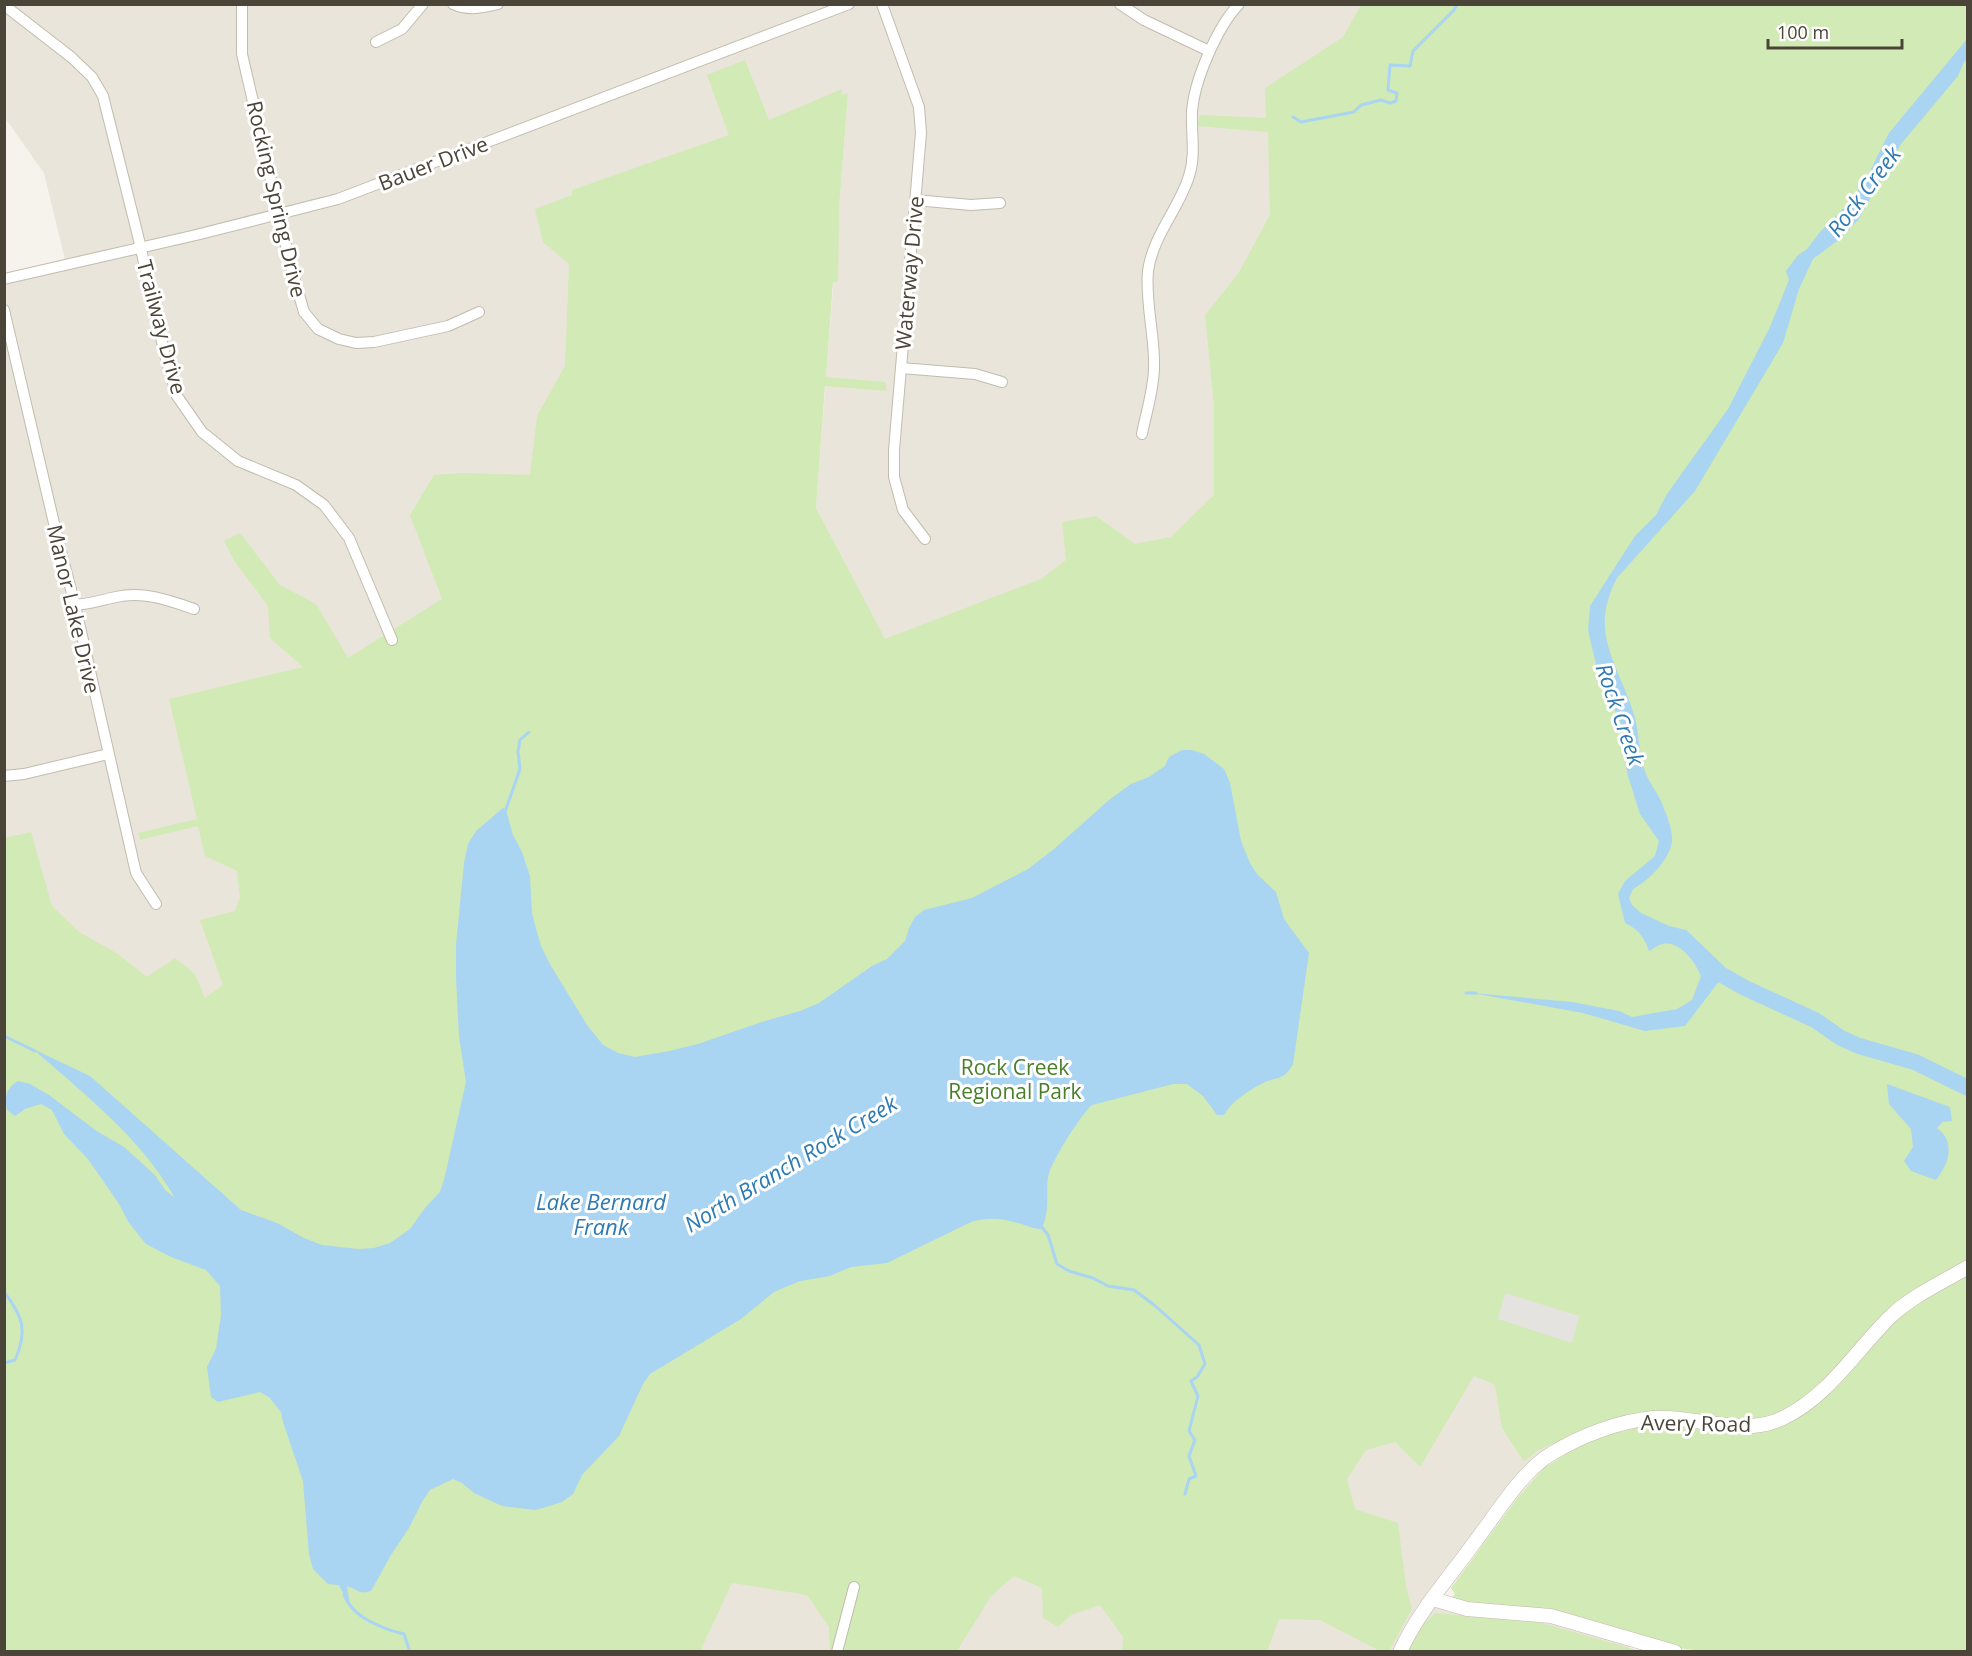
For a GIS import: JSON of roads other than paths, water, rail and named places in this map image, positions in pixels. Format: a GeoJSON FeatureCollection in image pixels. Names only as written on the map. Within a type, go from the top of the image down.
{"type":"FeatureCollection","features":[{"type":"Feature","properties":{"kind":"street","name":"Rocking Spring Drive"},"geometry":{"type":"LineString","coordinates":[[242,4],[242,54],[304,312],[318,329],[339,339],[356,343],[374,342],[448,326],[479,312]]}},
{"type":"Feature","properties":{"kind":"street"},"geometry":{"type":"LineString","coordinates":[[376,42],[402,29],[423,4]]}},
{"type":"Feature","properties":{"kind":"street"},"geometry":{"type":"LineString","coordinates":[[453,4],[460,8],[478,9],[498,4]]}},
{"type":"Feature","properties":{"kind":"street","name":"Bauer Drive"},"geometry":{"type":"LineString","coordinates":[[4,279],[196,235],[338,199],[849,4]]}},
{"type":"Feature","properties":{"kind":"street","name":"Waterway Drive"},"geometry":{"type":"LineString","coordinates":[[882,4],[919,107],[921,133],[894,477],[903,510],[925,539]]}},
{"type":"Feature","properties":{"kind":"street"},"geometry":{"type":"LineString","coordinates":[[1120,4],[1144,20],[1209,51]]}},
{"type":"Feature","properties":{"kind":"street"},"geometry":{"type":"LineString","coordinates":[[1142,434],[1154,369],[1147,287],[1149,269],[1161,231],[1182,194],[1190,174],[1193,152],[1192,111],[1195,92],[1209,51],[1239,4]]}},
{"type":"Feature","properties":{"kind":"street","name":"Trailway Drive"},"geometry":{"type":"LineString","coordinates":[[4,5],[71,57],[92,77],[103,96],[177,396],[202,432],[238,461],[296,485],[324,505],[339,522],[349,538],[392,640]]}},
{"type":"Feature","properties":{"kind":"street"},"geometry":{"type":"LineString","coordinates":[[915,200],[970,205],[1000,203]]}},
{"type":"Feature","properties":{"kind":"street","name":"Manor Lake Drive"},"geometry":{"type":"LineString","coordinates":[[4,310],[136,873],[156,904]]}},
{"type":"Feature","properties":{"kind":"street"},"geometry":{"type":"LineString","coordinates":[[901,368],[975,374],[1002,382]]}},
{"type":"Feature","properties":{"kind":"street"},"geometry":{"type":"LineString","coordinates":[[75,605],[135,594],[158,597],[194,609]]}},
{"type":"Feature","properties":{"kind":"street"},"geometry":{"type":"LineString","coordinates":[[4,776],[24,774],[108,754]]}},
{"type":"Feature","properties":{"kind":"street","name":"Avery Road"},"geometry":{"type":"LineString","coordinates":[[1400,1652],[1414,1625],[1517,1486],[1550,1454],[1585,1437],[1629,1422],[1654,1418],[1741,1426],[1773,1422],[1783,1418],[1805,1405],[1821,1391],[1899,1309],[1968,1267]]}},
{"type":"Feature","properties":{"kind":"street"},"geometry":{"type":"LineString","coordinates":[[837,1652],[854,1587]]}},
{"type":"Feature","properties":{"kind":"street"},"geometry":{"type":"LineString","coordinates":[[1433,1599],[1467,1609],[1551,1616],[1675,1652]]}},
{"type":"Feature","properties":{"kind":"water"},"geometry":{"type":"Polygon","coordinates":[[[1967,39],[1967,59],[1958,76],[1901,144],[1858,220],[1841,238],[1813,259],[1799,289],[1783,343],[1695,491],[1617,578],[1609,598],[1605,616],[1609,649],[1635,718],[1645,772],[1661,801],[1672,836],[1672,844],[1665,859],[1653,874],[1633,889],[1629,898],[1632,905],[1641,913],[1669,926],[1686,930],[1724,966],[1720,980],[1685,1026],[1645,1031],[1583,1013],[1472,993],[1572,1002],[1619,1011],[1632,1017],[1677,1009],[1692,1000],[1701,976],[1686,953],[1675,945],[1669,944],[1660,945],[1649,951],[1640,934],[1625,923],[1618,894],[1625,881],[1655,856],[1659,841],[1640,814],[1628,776],[1621,742],[1622,726],[1598,673],[1588,630],[1590,606],[1635,536],[1656,515],[1667,494],[1728,409],[1770,327],[1789,280],[1786,271],[1864,183],[1889,133],[1967,39]]]}},
{"type":"Feature","properties":{"kind":"water","name":"Lake Bernard Frank"},"geometry":{"type":"Polygon","coordinates":[[[1182,750],[1204,754],[1224,769],[1230,783],[1241,841],[1250,863],[1257,874],[1276,892],[1284,919],[1309,953],[1293,1064],[1286,1074],[1245,1093],[1224,1115],[1217,1115],[1203,1096],[1187,1084],[1173,1084],[1092,1105],[1068,1137],[1049,1173],[1046,1214],[1041,1229],[1000,1219],[977,1220],[887,1263],[851,1267],[830,1276],[800,1281],[774,1292],[741,1319],[650,1374],[619,1436],[582,1475],[573,1494],[562,1502],[536,1510],[502,1506],[474,1493],[453,1479],[430,1490],[371,1591],[361,1592],[347,1586],[350,1606],[339,1585],[328,1584],[313,1569],[309,1554],[303,1481],[281,1412],[269,1397],[260,1392],[218,1402],[211,1397],[207,1367],[216,1349],[221,1315],[220,1286],[206,1270],[171,1257],[146,1244],[129,1223],[119,1204],[88,1159],[64,1134],[52,1110],[41,1104],[25,1109],[15,1116],[7,1110],[8,1090],[18,1081],[30,1084],[49,1095],[95,1130],[124,1147],[155,1175],[165,1190],[175,1198],[161,1176],[129,1136],[33,1049],[90,1076],[241,1210],[277,1223],[322,1245],[358,1249],[374,1248],[390,1243],[410,1229],[440,1192],[445,1176],[466,1082],[459,1036],[456,977],[456,945],[464,863],[468,844],[476,831],[503,808],[506,810],[513,835],[522,852],[530,876],[532,914],[541,946],[551,966],[587,1025],[603,1045],[618,1053],[635,1057],[698,1044],[819,1003],[872,966],[887,959],[905,941],[915,917],[924,910],[972,898],[1028,869],[1109,800],[1131,784],[1149,777],[1165,766],[1169,757],[1182,750]]]}},
{"type":"Feature","properties":{"kind":"water"},"geometry":{"type":"Polygon","coordinates":[[[1887,1084],[1950,1107],[1952,1121],[1943,1122],[1937,1128],[1947,1140],[1948,1153],[1944,1167],[1936,1180],[1911,1171],[1904,1161],[1913,1147],[1911,1129],[1889,1104],[1887,1084]]]}},
{"type":"Feature","properties":{"kind":"waterway"},"geometry":{"type":"LineString","coordinates":[[1293,117],[1301,122],[1354,112],[1361,105],[1381,100],[1390,103],[1396,101],[1397,93],[1388,90],[1390,65],[1410,66],[1413,51],[1454,10],[1457,4]]}},
{"type":"Feature","properties":{"kind":"waterway"},"geometry":{"type":"LineString","coordinates":[[505,812],[520,769],[518,752],[520,740],[529,732]]}},
{"type":"Feature","properties":{"kind":"waterway","name":"Rock Creek"},"geometry":{"type":"LineString","coordinates":[[1706,961],[1715,971],[1745,988],[1815,1020],[1841,1038],[1859,1046],[1915,1062],[1968,1088]]}},
{"type":"Feature","properties":{"kind":"waterway","name":"North Branch Rock Creek"},"geometry":{"type":"LineString","coordinates":[[1466,993],[1476,993]]}},
{"type":"Feature","properties":{"kind":"waterway","name":"North Branch Rock Creek"},"geometry":{"type":"LineString","coordinates":[[4,1036],[35,1051]]}},
{"type":"Feature","properties":{"kind":"waterway"},"geometry":{"type":"LineString","coordinates":[[1041,1226],[1048,1235],[1057,1264],[1108,1286],[1134,1290],[1199,1345],[1205,1364],[1197,1377],[1191,1381],[1198,1396],[1189,1431],[1195,1440],[1189,1456],[1196,1476],[1189,1479],[1185,1494]]}},
{"type":"Feature","properties":{"kind":"waterway","name":"North Branch Rock Creek"},"geometry":{"type":"LineString","coordinates":[[4,1292],[16,1309],[22,1324],[21,1341],[15,1360],[4,1363]]}},
{"type":"Feature","properties":{"kind":"waterway"},"geometry":{"type":"LineString","coordinates":[[344,1594],[353,1609],[369,1621],[404,1634],[410,1652]]}},
{"type":"Feature","properties":{"kind":"park label","name":"Rock Creek Regional Park"},"geometry":{"type":"Point","coordinates":[1015,1079]}}]}
